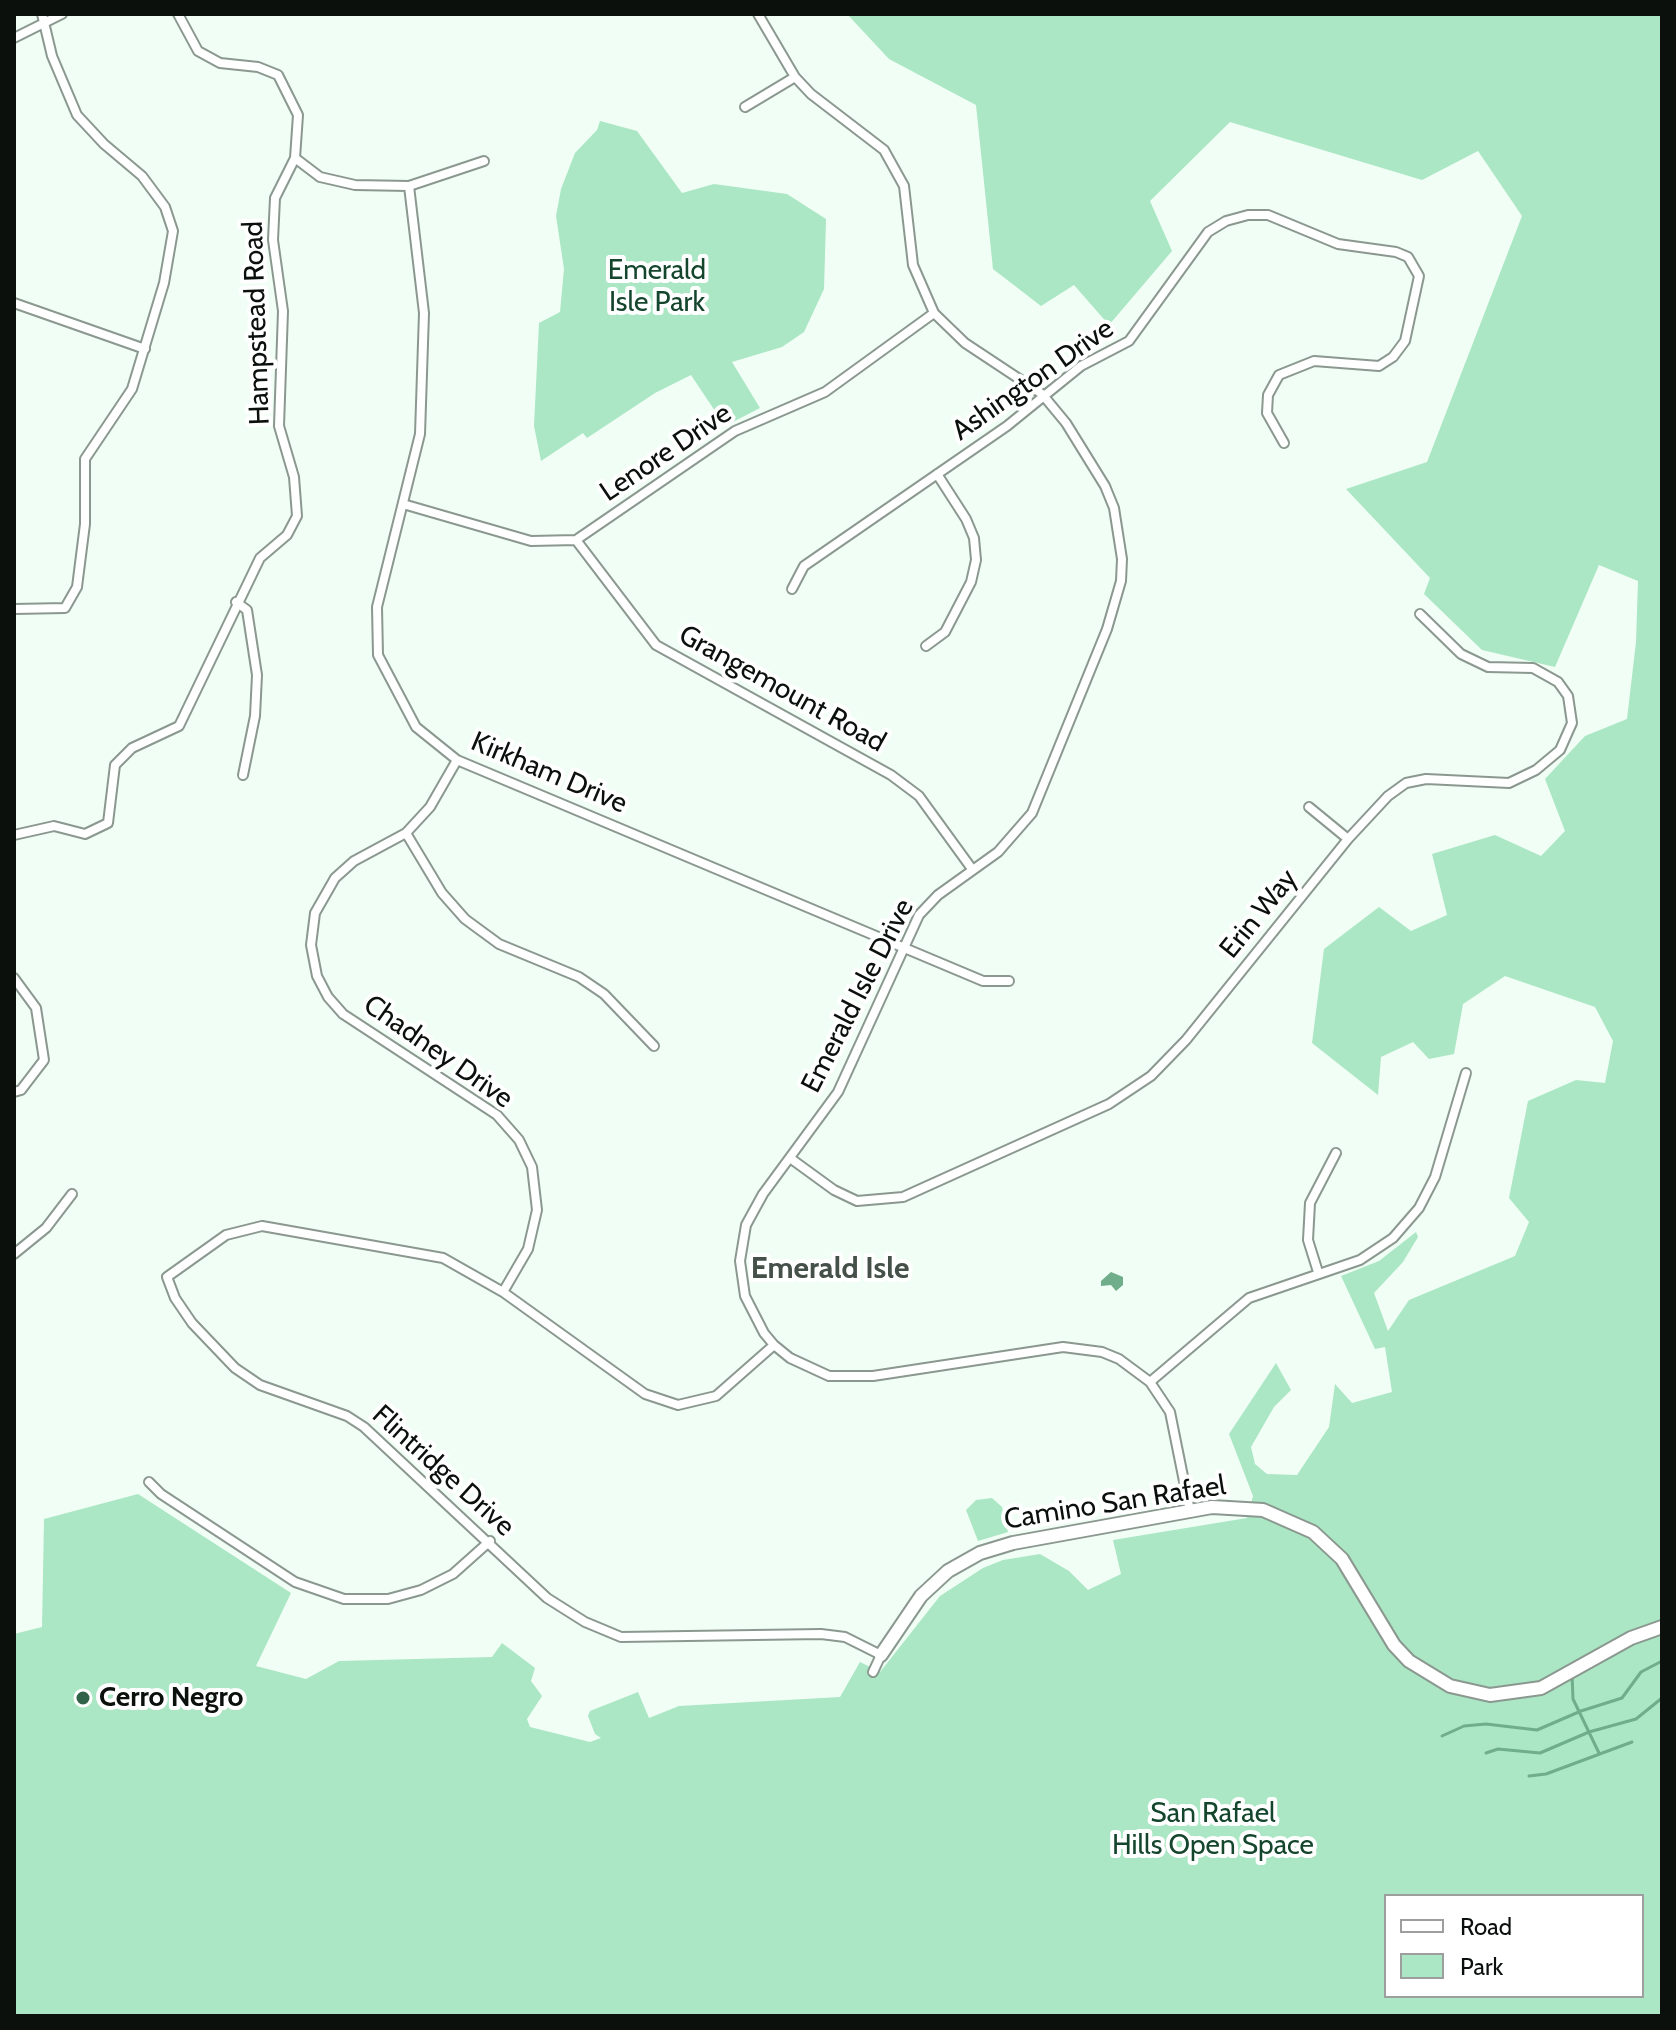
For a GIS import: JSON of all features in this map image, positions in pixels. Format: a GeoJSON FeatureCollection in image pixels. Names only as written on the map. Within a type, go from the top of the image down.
{"type":"FeatureCollection","features":[{"type":"Feature","properties":{"kind":"street"},"geometry":{"type":"LineString","coordinates":[[14,38],[43,18],[62,14]]}},
{"type":"Feature","properties":{"kind":"street","name":"Hampstead Road"},"geometry":{"type":"LineString","coordinates":[[14,835],[54,826],[85,834],[108,823],[115,765],[132,748],[179,726],[236,602],[260,558],[287,535],[297,516],[294,477],[279,426],[283,311],[273,240],[275,198],[295,158],[298,115],[278,75],[258,67],[220,63],[198,51],[178,14]]}},
{"type":"Feature","properties":{"kind":"street","name":"Emerald Isle Drive"},"geometry":{"type":"LineString","coordinates":[[758,14],[795,77],[811,94],[873,139],[894,165],[909,208],[913,265],[934,313],[965,343],[1042,394],[1066,423],[1109,497],[1120,535],[1121,581],[1107,629],[1032,813],[1013,839],[929,903],[902,947],[838,1092],[763,1194],[746,1225],[740,1261],[745,1296],[764,1333],[774,1345],[809,1369],[829,1376],[850,1377],[1063,1347],[1083,1348],[1119,1359],[1150,1382],[1164,1401],[1175,1429],[1190,1511]]}},
{"type":"Feature","properties":{"kind":"street"},"geometry":{"type":"LineString","coordinates":[[14,609],[65,608],[77,587],[85,524],[85,459],[132,389],[164,283],[173,231],[165,207],[142,176],[104,144],[77,115],[52,56],[43,18]]}},
{"type":"Feature","properties":{"kind":"street"},"geometry":{"type":"LineString","coordinates":[[745,107],[795,77]]}},
{"type":"Feature","properties":{"kind":"street"},"geometry":{"type":"LineString","coordinates":[[295,158],[320,177],[344,183],[409,186],[484,161]]}},
{"type":"Feature","properties":{"kind":"street","name":"Kirkham Drive"},"geometry":{"type":"LineString","coordinates":[[409,186],[424,313],[420,434],[377,607],[378,655],[416,727],[457,760],[983,981],[1009,981]]}},
{"type":"Feature","properties":{"kind":"street","name":"Ashington Drive"},"geometry":{"type":"LineString","coordinates":[[792,589],[804,566],[1007,426],[1042,394],[1137,333],[1208,232],[1226,221],[1248,215],[1268,215],[1338,244],[1408,257],[1419,276],[1405,341],[1393,357],[1379,366],[1314,361],[1279,375],[1268,395],[1267,413],[1284,443]]}},
{"type":"Feature","properties":{"kind":"street"},"geometry":{"type":"LineString","coordinates":[[14,303],[145,349]]}},
{"type":"Feature","properties":{"kind":"street","name":"Lenore Drive"},"geometry":{"type":"LineString","coordinates":[[576,540],[735,431],[825,392],[934,313]]}},
{"type":"Feature","properties":{"kind":"street"},"geometry":{"type":"LineString","coordinates":[[926,646],[945,632],[971,582],[976,560],[974,538],[966,519],[937,474]]}},
{"type":"Feature","properties":{"kind":"street"},"geometry":{"type":"LineString","coordinates":[[403,504],[531,541],[576,540]]}},
{"type":"Feature","properties":{"kind":"street","name":"Grangemount Road"},"geometry":{"type":"LineString","coordinates":[[576,540],[656,645],[891,775],[919,796],[972,869]]}},
{"type":"Feature","properties":{"kind":"street"},"geometry":{"type":"LineString","coordinates":[[236,602],[247,610],[257,675],[255,716],[243,775]]}},
{"type":"Feature","properties":{"kind":"street","name":"Erin Way"},"geometry":{"type":"LineString","coordinates":[[790,1158],[834,1190],[857,1201],[903,1197],[1109,1104],[1151,1076],[1186,1040],[1348,839],[1388,796],[1406,783],[1426,779],[1509,783],[1536,770],[1560,750],[1572,723],[1568,696],[1558,682],[1533,668],[1488,667],[1461,654],[1420,614]]}},
{"type":"Feature","properties":{"kind":"street","name":"Chadney Drive"},"geometry":{"type":"LineString","coordinates":[[457,760],[430,807],[406,833],[354,861],[324,893],[315,913],[311,945],[317,976],[328,997],[343,1014],[497,1115],[519,1140],[532,1167],[537,1210],[528,1249],[503,1292]]}},
{"type":"Feature","properties":{"kind":"street"},"geometry":{"type":"LineString","coordinates":[[1309,807],[1348,839]]}},
{"type":"Feature","properties":{"kind":"street"},"geometry":{"type":"LineString","coordinates":[[406,833],[442,893],[465,919],[499,944],[579,977],[604,994],[654,1046]]}},
{"type":"Feature","properties":{"kind":"street"},"geometry":{"type":"LineString","coordinates":[[14,978],[36,1008],[44,1060],[21,1090],[14,1092]]}},
{"type":"Feature","properties":{"kind":"street"},"geometry":{"type":"LineString","coordinates":[[1150,1382],[1239,1304],[1258,1293],[1360,1260],[1393,1238],[1419,1208],[1435,1177],[1466,1073]]}},
{"type":"Feature","properties":{"kind":"street"},"geometry":{"type":"LineString","coordinates":[[1318,1272],[1308,1240],[1308,1213],[1336,1153]]}},
{"type":"Feature","properties":{"kind":"street"},"geometry":{"type":"LineString","coordinates":[[14,1254],[46,1228],[72,1194]]}},
{"type":"Feature","properties":{"kind":"street","name":"Flintridge Drive"},"geometry":{"type":"LineString","coordinates":[[774,1345],[716,1396],[688,1404],[669,1403],[645,1394],[503,1292],[443,1258],[262,1226],[226,1235],[167,1277],[175,1298],[192,1323],[235,1368],[260,1385],[347,1416],[364,1427],[490,1541],[547,1598],[585,1622],[621,1637],[821,1634],[845,1637],[881,1655]]}},
{"type":"Feature","properties":{"kind":"street"},"geometry":{"type":"LineString","coordinates":[[149,1482],[161,1494],[288,1577],[310,1589],[344,1599],[388,1599],[421,1590],[453,1574],[490,1541]]}},
{"type":"Feature","properties":{"kind":"street","name":"Camino San Rafael"},"geometry":{"type":"LineString","coordinates":[[873,1672],[921,1596],[948,1571],[980,1553],[1013,1543],[1190,1511],[1251,1507],[1286,1517],[1313,1532],[1342,1559],[1382,1627],[1409,1661],[1450,1686],[1477,1693],[1505,1695],[1541,1688],[1631,1638],[1662,1627]]}},
{"type":"Feature","properties":{"kind":"green space","name":"San Rafael Hills Open Space"},"geometry":{"type":"Polygon","coordinates":[[[847,14],[1662,14],[1662,2016],[14,2016],[14,1634],[42,1627],[44,1519],[138,1494],[291,1593],[256,1666],[306,1679],[339,1661],[492,1657],[502,1643],[535,1668],[531,1681],[542,1696],[527,1719],[530,1727],[590,1742],[601,1738],[595,1734],[588,1716],[590,1711],[638,1692],[649,1718],[679,1706],[840,1697],[860,1662],[880,1672],[940,1596],[983,1568],[1003,1560],[1040,1554],[1069,1571],[1088,1590],[1121,1574],[1113,1540],[1247,1518],[1253,1496],[1229,1434],[1276,1363],[1291,1390],[1274,1407],[1251,1447],[1255,1464],[1267,1474],[1297,1475],[1329,1427],[1335,1384],[1352,1403],[1392,1392],[1385,1347],[1375,1349],[1341,1276],[1379,1261],[1416,1232],[1418,1237],[1403,1262],[1374,1293],[1388,1331],[1409,1300],[1515,1256],[1529,1222],[1509,1198],[1528,1101],[1576,1080],[1605,1083],[1613,1041],[1595,1007],[1505,976],[1463,1004],[1454,1054],[1429,1059],[1413,1042],[1381,1057],[1378,1095],[1312,1043],[1324,949],[1379,907],[1411,931],[1447,915],[1432,854],[1495,835],[1541,856],[1565,831],[1545,779],[1585,736],[1627,719],[1636,642],[1638,581],[1599,565],[1555,667],[1482,650],[1424,594],[1430,578],[1346,489],[1427,462],[1522,216],[1478,151],[1422,180],[1230,122],[1150,201],[1172,251],[1109,325],[1074,285],[1041,306],[993,269],[976,105],[889,59],[847,14]]]}},
{"type":"Feature","properties":{"kind":"green space","name":"Emerald Isle Park"},"geometry":{"type":"Polygon","coordinates":[[[600,121],[637,131],[682,193],[714,184],[787,194],[826,219],[824,289],[804,332],[782,347],[732,362],[760,408],[725,426],[691,375],[655,393],[587,438],[583,433],[541,461],[534,426],[539,323],[560,312],[564,269],[556,216],[561,189],[575,153],[597,130],[600,121]]]}},
{"type":"Feature","properties":{"kind":"green space"},"geometry":{"type":"Polygon","coordinates":[[[992,1498],[1002,1507],[1008,1532],[978,1541],[966,1510],[976,1500],[992,1498]]]}},
{"type":"Feature","properties":{"kind":"shaded area"},"geometry":{"type":"Polygon","coordinates":[[[1111,1272],[1123,1277],[1123,1285],[1116,1291],[1111,1285],[1101,1286],[1101,1281],[1111,1272]]]}},
{"type":"Feature","properties":{"kind":"waterway"},"geometry":{"type":"LineString","coordinates":[[1442,1736],[1464,1726],[1486,1724],[1537,1730],[1622,1698],[1641,1672],[1662,1661]]}},
{"type":"Feature","properties":{"kind":"waterway"},"geometry":{"type":"LineString","coordinates":[[1572,1674],[1573,1699],[1599,1753]]}},
{"type":"Feature","properties":{"kind":"waterway"},"geometry":{"type":"LineString","coordinates":[[1486,1753],[1498,1749],[1540,1753],[1589,1732],[1636,1719],[1662,1698]]}},
{"type":"Feature","properties":{"kind":"waterway"},"geometry":{"type":"LineString","coordinates":[[1529,1776],[1546,1774],[1632,1742]]}},
{"type":"Feature","properties":{"kind":"place","name":"Cerro Negro"},"geometry":{"type":"Point","coordinates":[83,1698]}},
{"type":"Feature","properties":{"kind":"district","name":"Emerald Isle"},"geometry":{"type":"Point","coordinates":[830,1269]}}]}
